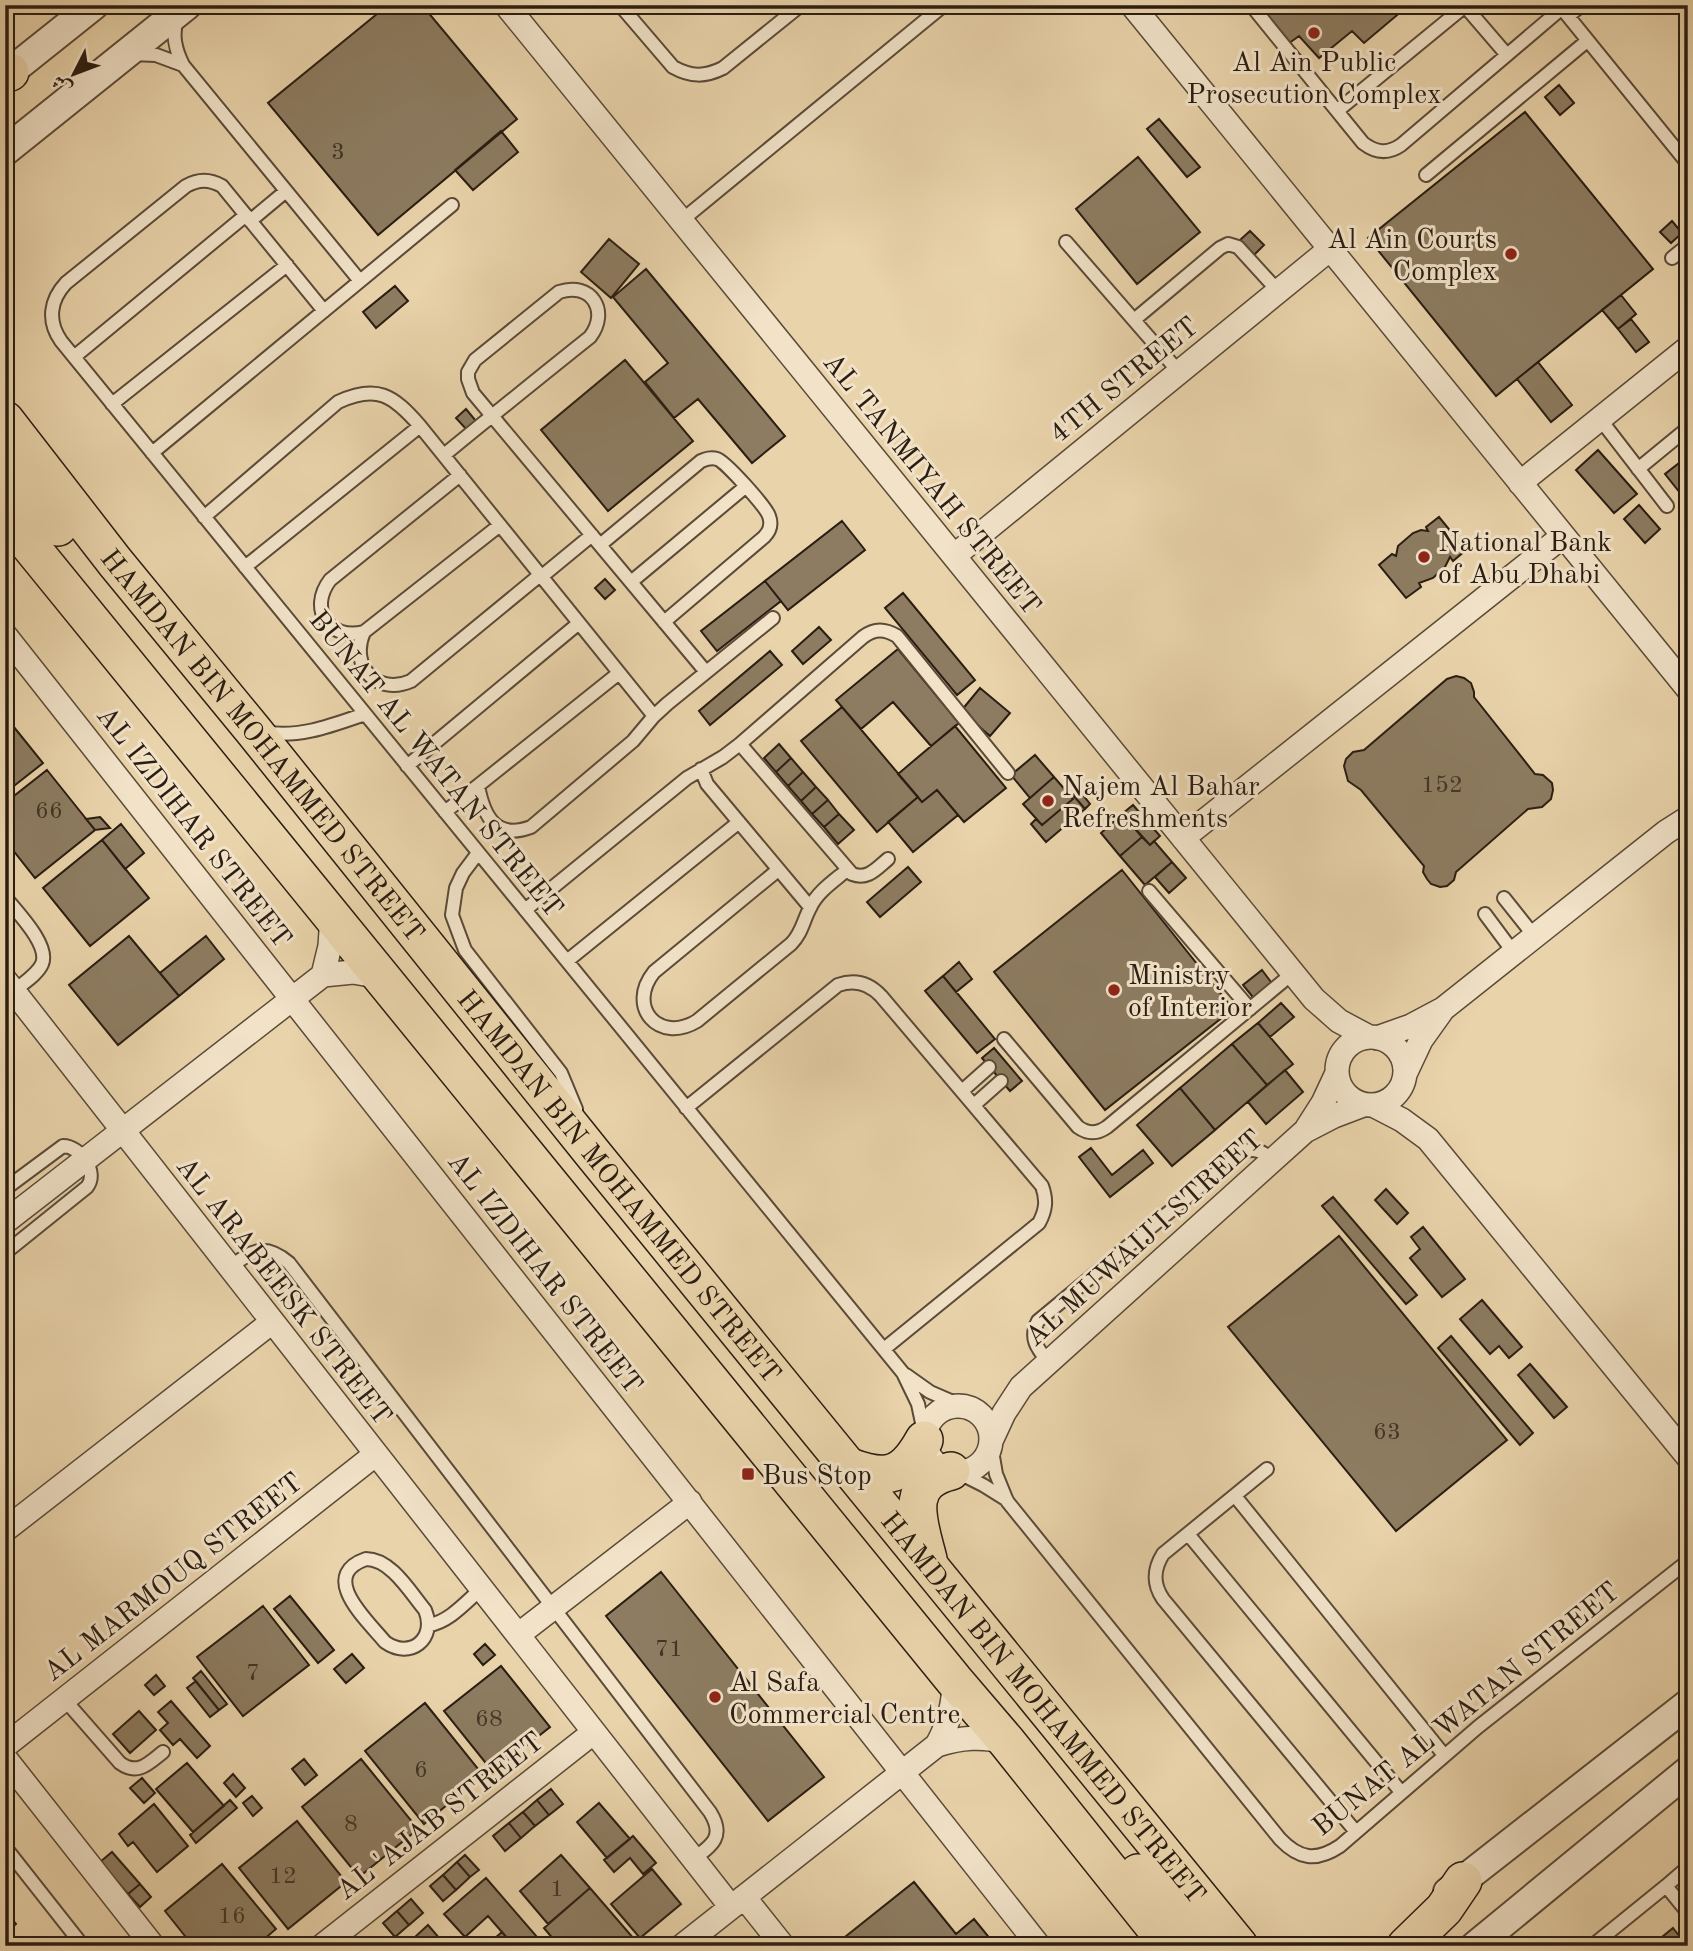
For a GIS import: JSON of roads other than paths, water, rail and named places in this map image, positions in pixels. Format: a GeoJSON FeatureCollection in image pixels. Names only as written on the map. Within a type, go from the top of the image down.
{"type":"FeatureCollection","features":[{"type":"Feature","properties":{"kind":"main road","name":"HAMDAN BIN MOHAMMED STREET"},"geometry":{"type":"LineString","coordinates":[[7,431],[253,730],[594,1155],[1239,1946]]}},
{"type":"Feature","properties":{"kind":"main road","name":"HAMDAN BIN MOHAMMED STREET"},"geometry":{"type":"LineString","coordinates":[[5,515],[1007,1742],[1170,1946]]}},
{"type":"Feature","properties":{"kind":"main road"},"geometry":{"type":"LineString","coordinates":[[850,1467],[875,1475],[896,1473],[912,1460],[925,1439]]}},
{"type":"Feature","properties":{"kind":"main road"},"geometry":{"type":"LineString","coordinates":[[929,1564],[919,1526],[918,1497],[933,1478],[954,1472]]}},
{"type":"Feature","properties":{"kind":"main road"},"geometry":{"type":"LineString","coordinates":[[1086,1842],[1090,1871],[1102,1899],[1137,1946]]}},
{"type":"Feature","properties":{"kind":"main road"},"geometry":{"type":"LineString","coordinates":[[1086,1842],[1117,1857],[1145,1878],[1204,1946]]}},
{"type":"Feature","properties":{"kind":"main road"},"geometry":{"type":"LineString","coordinates":[[1406,1946],[1444,1909],[1462,1881]]}},
{"type":"Feature","properties":{"kind":"street"},"geometry":{"type":"LineString","coordinates":[[7,74],[94,5]]}},
{"type":"Feature","properties":{"kind":"street","name":"AL TANMIYAH STREET"},"geometry":{"type":"LineString","coordinates":[[506,5],[1314,999],[1339,1021],[1373,1037]]}},
{"type":"Feature","properties":{"kind":"street"},"geometry":{"type":"LineString","coordinates":[[1132,5],[1688,690]]}},
{"type":"Feature","properties":{"kind":"street"},"geometry":{"type":"LineString","coordinates":[[5,151],[183,8]]}},
{"type":"Feature","properties":{"kind":"street","name":"4TH STREET"},"geometry":{"type":"LineString","coordinates":[[954,556],[1330,249]]}},
{"type":"Feature","properties":{"kind":"street"},"geometry":{"type":"LineString","coordinates":[[1520,484],[1688,348]]}},
{"type":"Feature","properties":{"kind":"street"},"geometry":{"type":"LineString","coordinates":[[1183,838],[1563,536]]}},
{"type":"Feature","properties":{"kind":"street","name":"AL IZDIHAR STREET"},"geometry":{"type":"LineString","coordinates":[[5,635],[1039,1946]]}},
{"type":"Feature","properties":{"kind":"street"},"geometry":{"type":"LineString","coordinates":[[1666,832],[1688,806]]}},
{"type":"Feature","properties":{"kind":"street"},"geometry":{"type":"LineString","coordinates":[[1428,1139],[1402,1120],[1353,1100],[1345,1093],[1339,1083],[1337,1067],[1343,1052],[1359,1040],[1410,1026],[1443,1009],[1666,832],[1688,818]]}},
{"type":"Feature","properties":{"kind":"street"},"geometry":{"type":"LineString","coordinates":[[323,975],[330,946],[332,916]]}},
{"type":"Feature","properties":{"kind":"street"},"geometry":{"type":"LineString","coordinates":[[5,1222],[323,975],[353,972],[382,977]]}},
{"type":"Feature","properties":{"kind":"street","name":"AL ARABEESK STREET"},"geometry":{"type":"LineString","coordinates":[[9,986],[693,1859],[783,1946]]}},
{"type":"Feature","properties":{"kind":"street","name":"AL TANMIYAH STREET"},"geometry":{"type":"LineString","coordinates":[[1314,999],[1330,1029],[1337,1067]]}},
{"type":"Feature","properties":{"kind":"street"},"geometry":{"type":"LineString","coordinates":[[1368,1105],[1384,1103],[1401,1089],[1421,1040],[1443,1009]]}},
{"type":"Feature","properties":{"kind":"street"},"geometry":{"type":"LineString","coordinates":[[1373,1037],[1392,1044],[1398,1050],[1414,1109],[1428,1139],[1688,1457]]}},
{"type":"Feature","properties":{"kind":"street","name":"AL MUWAIJ'I STREET"},"geometry":{"type":"LineString","coordinates":[[1305,1131],[1323,1103],[1337,1067]]}},
{"type":"Feature","properties":{"kind":"street","name":"AL MUWAIJ'I STREET"},"geometry":{"type":"LineString","coordinates":[[991,1443],[1004,1413],[1021,1387],[1305,1131],[1334,1116],[1368,1105]]}},
{"type":"Feature","properties":{"kind":"street"},"geometry":{"type":"LineString","coordinates":[[5,1530],[272,1322]]}},
{"type":"Feature","properties":{"kind":"street","name":"AL MUWAIJ'I STREET"},"geometry":{"type":"LineString","coordinates":[[962,1406],[1021,1387]]}},
{"type":"Feature","properties":{"kind":"street"},"geometry":{"type":"LineString","coordinates":[[949,1406],[962,1406],[974,1409],[982,1415],[990,1432],[991,1443],[979,1465],[969,1470],[954,1472],[941,1467],[927,1451],[926,1427],[940,1411],[949,1406]]}},
{"type":"Feature","properties":{"kind":"street","name":"AL MARMOUQ STREET"},"geometry":{"type":"LineString","coordinates":[[5,1746],[376,1454]]}},
{"type":"Feature","properties":{"kind":"street"},"geometry":{"type":"LineString","coordinates":[[518,1635],[690,1502]]}},
{"type":"Feature","properties":{"kind":"street"},"geometry":{"type":"LineString","coordinates":[[937,1745],[951,1713],[954,1680]]}},
{"type":"Feature","properties":{"kind":"street"},"geometry":{"type":"LineString","coordinates":[[1385,1946],[1462,1881],[1688,1704]]}},
{"type":"Feature","properties":{"kind":"street","name":"AL 'AJAB STREET"},"geometry":{"type":"LineString","coordinates":[[322,1946],[594,1732]]}},
{"type":"Feature","properties":{"kind":"street"},"geometry":{"type":"LineString","coordinates":[[682,1946],[937,1745],[972,1737],[1007,1742]]}},
{"type":"Feature","properties":{"kind":"street"},"geometry":{"type":"LineString","coordinates":[[5,1758],[153,1946]]}},
{"type":"Feature","properties":{"kind":"street"},"geometry":{"type":"LineString","coordinates":[[1475,1946],[1688,1771]]}},
{"type":"Feature","properties":{"kind":"lane"},"geometry":{"type":"LineString","coordinates":[[620,5],[673,67],[698,76],[723,68],[801,5]]}},
{"type":"Feature","properties":{"kind":"lane"},"geometry":{"type":"LineString","coordinates":[[681,221],[944,5]]}},
{"type":"Feature","properties":{"kind":"lane"},"geometry":{"type":"LineString","coordinates":[[1251,5],[1337,111],[1369,148],[1377,151],[1394,150],[1563,10],[1582,5]]}},
{"type":"Feature","properties":{"kind":"lane"},"geometry":{"type":"LineString","coordinates":[[1337,111],[1464,6],[1507,55]]}},
{"type":"Feature","properties":{"kind":"lane"},"geometry":{"type":"LineString","coordinates":[[183,8],[176,22],[175,44],[183,65],[360,281]]}},
{"type":"Feature","properties":{"kind":"lane"},"geometry":{"type":"LineString","coordinates":[[1563,10],[1688,164]]}},
{"type":"Feature","properties":{"kind":"lane"},"geometry":{"type":"LineString","coordinates":[[1426,175],[1587,41]]}},
{"type":"Feature","properties":{"kind":"lane"},"geometry":{"type":"LineString","coordinates":[[128,54],[156,55],[183,65]]}},
{"type":"Feature","properties":{"kind":"lane","name":"BUNAT AL WATAN STREET"},"geometry":{"type":"LineString","coordinates":[[324,311],[222,186],[213,181],[202,180],[186,186],[66,283],[58,291],[51,312],[55,334],[884,1349],[902,1373],[918,1404],[925,1439]]}},
{"type":"Feature","properties":{"kind":"lane"},"geometry":{"type":"LineString","coordinates":[[74,357],[248,218],[286,191]]}},
{"type":"Feature","properties":{"kind":"lane"},"geometry":{"type":"LineString","coordinates":[[152,453],[452,205]]}},
{"type":"Feature","properties":{"kind":"lane"},"geometry":{"type":"LineString","coordinates":[[1066,242],[1179,372]]}},
{"type":"Feature","properties":{"kind":"lane"},"geometry":{"type":"LineString","coordinates":[[1134,320],[1228,244],[1238,247],[1278,291]]}},
{"type":"Feature","properties":{"kind":"lane"},"geometry":{"type":"LineString","coordinates":[[1672,258],[1688,245]]}},
{"type":"Feature","properties":{"kind":"lane"},"geometry":{"type":"LineString","coordinates":[[112,404],[287,265]]}},
{"type":"Feature","properties":{"kind":"lane"},"geometry":{"type":"LineString","coordinates":[[444,455],[492,416],[590,337],[599,322],[599,313],[592,297],[576,289],[559,292],[475,360],[468,372],[469,386],[492,416],[706,672]]}},
{"type":"Feature","properties":{"kind":"lane"},"geometry":{"type":"LineString","coordinates":[[204,517],[338,402],[368,392],[394,400],[420,425],[654,716]]}},
{"type":"Feature","properties":{"kind":"lane"},"geometry":{"type":"LineString","coordinates":[[1600,419],[1667,506]]}},
{"type":"Feature","properties":{"kind":"lane"},"geometry":{"type":"LineString","coordinates":[[245,567],[420,425]]}},
{"type":"Feature","properties":{"kind":"lane"},"geometry":{"type":"LineString","coordinates":[[1638,468],[1688,428]]}},
{"type":"Feature","properties":{"kind":"lane"},"geometry":{"type":"LineString","coordinates":[[365,632],[359,648],[362,665],[367,672],[383,684],[402,685],[411,681],[541,576],[596,540],[701,461],[712,458],[723,461],[768,513],[771,523],[768,533],[664,622]]}},
{"type":"Feature","properties":{"kind":"lane"},"geometry":{"type":"LineString","coordinates":[[460,475],[330,580],[321,598],[321,607],[329,625],[346,634],[365,632],[499,524]]}},
{"type":"Feature","properties":{"kind":"lane"},"geometry":{"type":"LineString","coordinates":[[631,582],[745,486]]}},
{"type":"Feature","properties":{"kind":"lane"},"geometry":{"type":"LineString","coordinates":[[478,786],[485,813],[492,823],[512,831],[531,827],[633,741],[654,716],[773,618]]}},
{"type":"Feature","properties":{"kind":"lane"},"geometry":{"type":"LineString","coordinates":[[407,766],[579,623]]}},
{"type":"Feature","properties":{"kind":"lane"},"geometry":{"type":"LineString","coordinates":[[525,910],[680,783],[740,744],[869,632],[884,630],[902,641],[1008,773]]}},
{"type":"Feature","properties":{"kind":"lane"},"geometry":{"type":"LineString","coordinates":[[445,813],[619,673]]}},
{"type":"Feature","properties":{"kind":"lane"},"geometry":{"type":"LineString","coordinates":[[253,730],[298,733],[365,714]]}},
{"type":"Feature","properties":{"kind":"lane"},"geometry":{"type":"LineString","coordinates":[[740,744],[847,870],[864,876],[888,859]]}},
{"type":"Feature","properties":{"kind":"lane"},"geometry":{"type":"LineString","coordinates":[[701,769],[707,784],[810,907]]}},
{"type":"Feature","properties":{"kind":"lane"},"geometry":{"type":"LineString","coordinates":[[567,961],[739,822]]}},
{"type":"Feature","properties":{"kind":"lane"},"geometry":{"type":"LineString","coordinates":[[478,853],[456,888],[452,915],[465,950],[561,1073],[594,1155]]}},
{"type":"Feature","properties":{"kind":"lane"},"geometry":{"type":"LineString","coordinates":[[778,870],[654,972],[643,992],[643,1003],[655,1023],[677,1030],[697,1021],[791,944],[798,936],[817,897],[847,870]]}},
{"type":"Feature","properties":{"kind":"lane"},"geometry":{"type":"LineString","coordinates":[[1149,891],[1250,1009]]}},
{"type":"Feature","properties":{"kind":"lane"},"geometry":{"type":"LineString","coordinates":[[5,897],[35,936],[44,955],[36,972],[9,986]]}},
{"type":"Feature","properties":{"kind":"lane"},"geometry":{"type":"LineString","coordinates":[[1504,898],[1535,937]]}},
{"type":"Feature","properties":{"kind":"lane"},"geometry":{"type":"LineString","coordinates":[[1485,914],[1514,953]]}},
{"type":"Feature","properties":{"kind":"lane"},"geometry":{"type":"LineString","coordinates":[[1005,1047],[1018,1066],[1078,1127],[1089,1133],[1096,1133],[1107,1127],[1293,973]]}},
{"type":"Feature","properties":{"kind":"lane"},"geometry":{"type":"LineString","coordinates":[[687,1108],[830,991],[845,983],[866,984],[874,989],[1042,1186],[1045,1196],[1044,1214],[1039,1223],[884,1349]]}},
{"type":"Feature","properties":{"kind":"lane"},"geometry":{"type":"LineString","coordinates":[[961,1091],[989,1067]]}},
{"type":"Feature","properties":{"kind":"lane"},"geometry":{"type":"LineString","coordinates":[[974,1105],[1001,1081]]}},
{"type":"Feature","properties":{"kind":"lane"},"geometry":{"type":"LineString","coordinates":[[5,1189],[62,1146],[73,1147],[85,1160],[92,1174],[91,1184],[5,1253]]}},
{"type":"Feature","properties":{"kind":"lane"},"geometry":{"type":"LineString","coordinates":[[1048,1362],[1034,1341],[1033,1334],[1038,1321],[1239,1154],[1257,1150],[1273,1160]]}},
{"type":"Feature","properties":{"kind":"lane"},"geometry":{"type":"LineString","coordinates":[[230,1267],[246,1256],[266,1250],[278,1254],[289,1263],[717,1823],[715,1840],[693,1859]]}},
{"type":"Feature","properties":{"kind":"lane","name":"BUNAT AL WATAN STREET"},"geometry":{"type":"LineString","coordinates":[[902,1373],[930,1392],[962,1406]]}},
{"type":"Feature","properties":{"kind":"lane","name":"BUNAT AL WATAN STREET"},"geometry":{"type":"LineString","coordinates":[[991,1443],[996,1474],[1007,1501],[1289,1848],[1301,1855],[1315,1857],[1329,1853],[1444,1755],[1688,1561]]}},
{"type":"Feature","properties":{"kind":"lane"},"geometry":{"type":"LineString","coordinates":[[1267,1469],[1163,1554],[1155,1572],[1158,1591],[1356,1832]]}},
{"type":"Feature","properties":{"kind":"lane","name":"BUNAT AL WATAN STREET"},"geometry":{"type":"LineString","coordinates":[[954,1472],[983,1485],[1007,1501]]}},
{"type":"Feature","properties":{"kind":"lane"},"geometry":{"type":"LineString","coordinates":[[1234,1496],[1444,1755]]}},
{"type":"Feature","properties":{"kind":"lane"},"geometry":{"type":"LineString","coordinates":[[1188,1534],[1401,1792]]}},
{"type":"Feature","properties":{"kind":"lane"},"geometry":{"type":"LineString","coordinates":[[366,1559],[382,1562],[425,1610],[429,1625],[428,1632],[418,1644],[410,1648],[401,1649],[385,1642],[348,1596],[345,1580],[347,1573],[358,1562],[366,1559]]}},
{"type":"Feature","properties":{"kind":"lane"},"geometry":{"type":"LineString","coordinates":[[429,1625],[446,1619],[481,1589]]}},
{"type":"Feature","properties":{"kind":"lane"},"geometry":{"type":"LineString","coordinates":[[65,1699],[125,1767],[132,1770],[144,1767],[163,1752]]}},
{"type":"Feature","properties":{"kind":"lane"},"geometry":{"type":"LineString","coordinates":[[5,1847],[83,1946]]}},
{"type":"Feature","properties":{"kind":"lane"},"geometry":{"type":"LineString","coordinates":[[1592,1946],[1688,1867]]}},
{"type":"Feature","properties":{"kind":"lane"},"geometry":{"type":"LineString","coordinates":[[1666,1886],[1688,1913]]}},
{"type":"Feature","properties":{"kind":"place","name":"Al Ain Public Prosecution Complex"},"geometry":{"type":"Point","coordinates":[1314,33]}},
{"type":"Feature","properties":{"kind":"place","name":"Al Ain Courts Complex"},"geometry":{"type":"Point","coordinates":[1511,254]}},
{"type":"Feature","properties":{"kind":"place","name":"National Bank of Abu Dhabi"},"geometry":{"type":"Point","coordinates":[1424,557]}},
{"type":"Feature","properties":{"kind":"place","name":"Najem Al Bahar Refreshments"},"geometry":{"type":"Point","coordinates":[1048,801]}},
{"type":"Feature","properties":{"kind":"place","name":"Ministry of Interior"},"geometry":{"type":"Point","coordinates":[1114,990]}},
{"type":"Feature","properties":{"kind":"place","name":"Bus Stop"},"geometry":{"type":"Point","coordinates":[748,1474]}},
{"type":"Feature","properties":{"kind":"place","name":"Al Safa Commercial Centre"},"geometry":{"type":"Point","coordinates":[715,1697]}}]}
